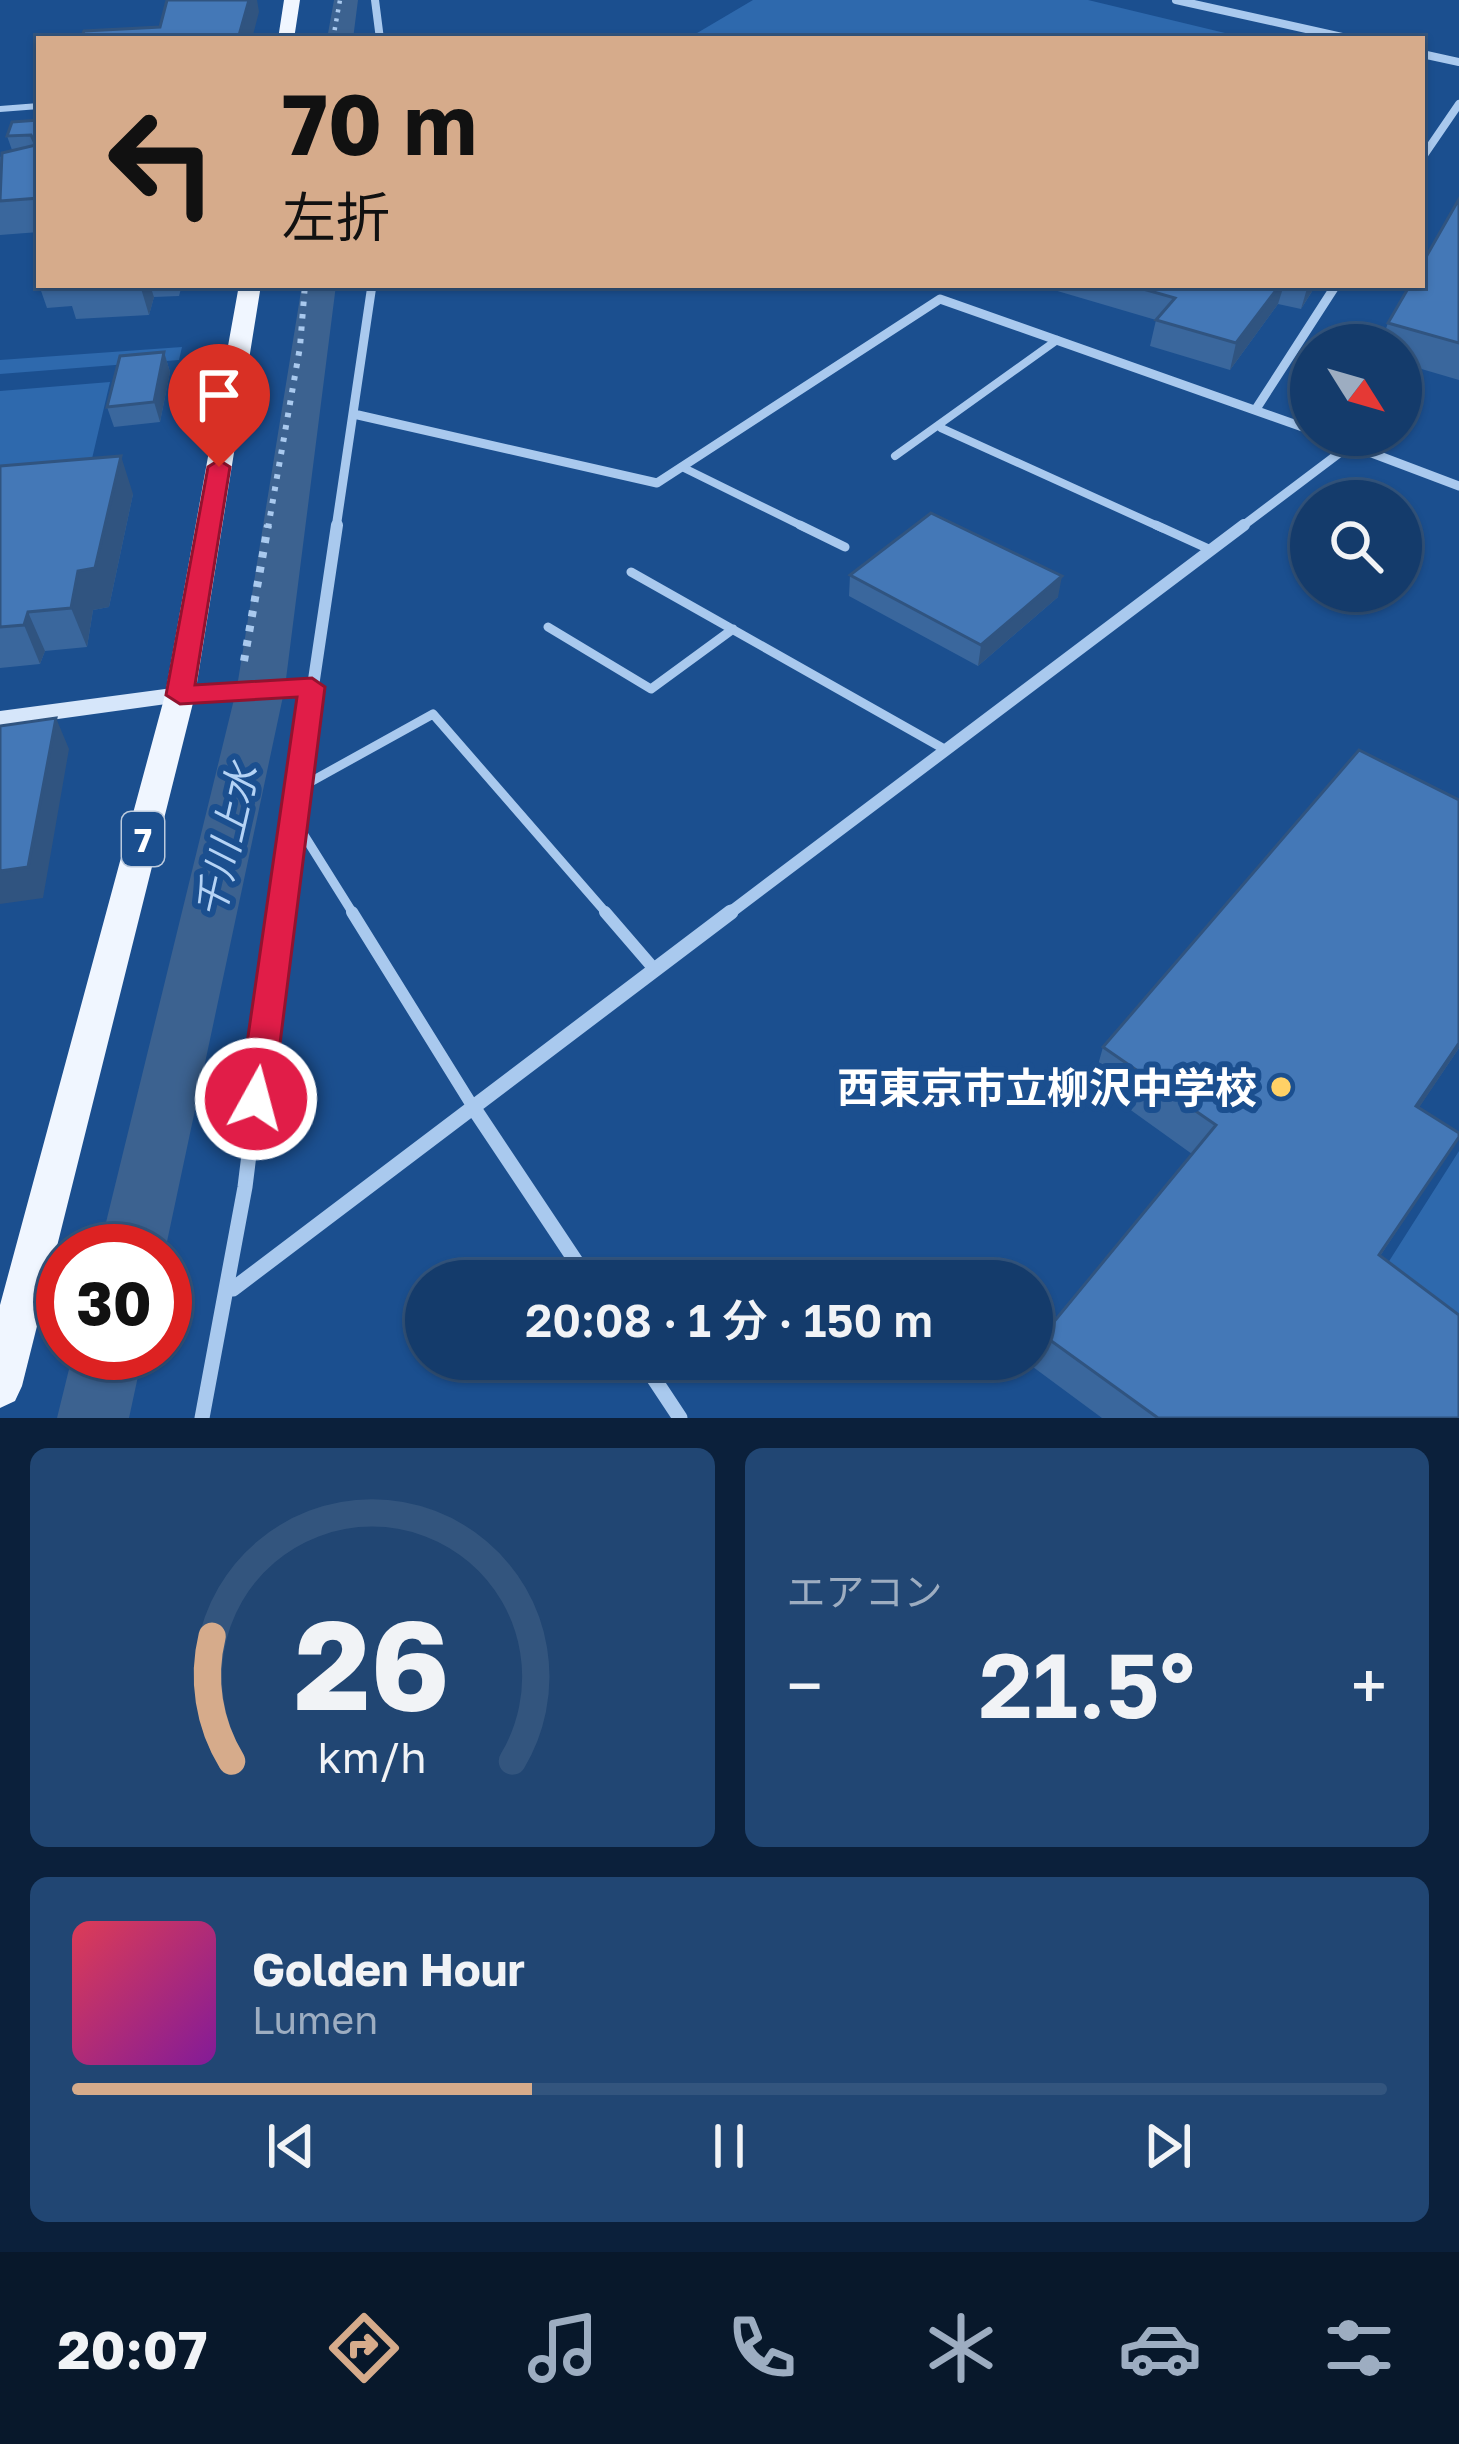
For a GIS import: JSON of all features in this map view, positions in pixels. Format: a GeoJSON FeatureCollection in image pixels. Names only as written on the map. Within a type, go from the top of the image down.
{"type":"FeatureCollection","features":[{"type":"Feature","properties":{"kind":"main road"},"geometry":{"type":"LineString","coordinates":[[286,36],[292,0]]}},
{"type":"Feature","properties":{"kind":"main road","name":"7"},"geometry":{"type":"LineString","coordinates":[[0,1386],[180,695],[249,288]]}},
{"type":"Feature","properties":{"kind":"street"},"geometry":{"type":"LineString","coordinates":[[376,0],[380,36]]}},
{"type":"Feature","properties":{"kind":"street"},"geometry":{"type":"LineString","coordinates":[[1176,0],[1338,36]]}},
{"type":"Feature","properties":{"kind":"street"},"geometry":{"type":"LineString","coordinates":[[1425,55],[1459,62]]}},
{"type":"Feature","properties":{"kind":"street"},"geometry":{"type":"LineString","coordinates":[[1425,154],[1459,104]]}},
{"type":"Feature","properties":{"kind":"street"},"geometry":{"type":"LineString","coordinates":[[202,1418],[233,1288],[294,791],[358,415],[372,288]]}},
{"type":"Feature","properties":{"kind":"street"},"geometry":{"type":"LineString","coordinates":[[1256,409],[1334,288]]}},
{"type":"Feature","properties":{"kind":"street"},"geometry":{"type":"LineString","coordinates":[[358,415],[657,483],[940,299],[1290,422]]}},
{"type":"Feature","properties":{"kind":"street"},"geometry":{"type":"LineString","coordinates":[[233,1288],[1335,456]]}},
{"type":"Feature","properties":{"kind":"street"},"geometry":{"type":"LineString","coordinates":[[1379,456],[1459,486]]}},
{"type":"Feature","properties":{"kind":"street"},"geometry":{"type":"LineString","coordinates":[[0,719],[180,695],[312,687]]}},
{"type":"Feature","properties":{"kind":"street"},"geometry":{"type":"LineString","coordinates":[[473,1107],[575,1260]]}},
{"type":"Feature","properties":{"kind":"street"},"geometry":{"type":"LineString","coordinates":[[654,1380],[680,1418]]}},
{"type":"Feature","properties":{"kind":"lane"},"geometry":{"type":"LineString","coordinates":[[0,109],[36,106]]}},
{"type":"Feature","properties":{"kind":"lane"},"geometry":{"type":"LineString","coordinates":[[895,456],[941,428],[1057,340]]}},
{"type":"Feature","properties":{"kind":"lane"},"geometry":{"type":"LineString","coordinates":[[941,428],[1210,550]]}},
{"type":"Feature","properties":{"kind":"lane"},"geometry":{"type":"LineString","coordinates":[[682,467],[845,547]]}},
{"type":"Feature","properties":{"kind":"lane"},"geometry":{"type":"LineString","coordinates":[[632,572],[946,750]]}},
{"type":"Feature","properties":{"kind":"lane"},"geometry":{"type":"LineString","coordinates":[[548,627],[651,688],[733,629]]}},
{"type":"Feature","properties":{"kind":"lane"},"geometry":{"type":"LineString","coordinates":[[294,791],[433,714],[655,970]]}},
{"type":"Feature","properties":{"kind":"lane"},"geometry":{"type":"LineString","coordinates":[[291,814],[473,1107]]}},
{"type":"Feature","properties":{"kind":"path"},"geometry":{"type":"LineString","coordinates":[[334,36],[340,0]]}},
{"type":"Feature","properties":{"kind":"path"},"geometry":{"type":"LineString","coordinates":[[235,670],[248,657],[300,346],[304,288]]}},
{"type":"Feature","properties":{"kind":"shaded area"},"geometry":{"type":"Polygon","coordinates":[[[753,0],[1088,0],[1238,36],[692,36],[753,0]]]}},
{"type":"Feature","properties":{"kind":"shaded area"},"geometry":{"type":"Polygon","coordinates":[[[182,347],[179,360],[0,374],[0,360],[182,347]]]}},
{"type":"Feature","properties":{"kind":"shaded area"},"geometry":{"type":"Polygon","coordinates":[[[110,382],[87,480],[0,488],[0,391],[110,382]]]}},
{"type":"Feature","properties":{"kind":"shaded area"},"geometry":{"type":"Polygon","coordinates":[[[1459,1151],[1459,1321],[1386,1266],[1459,1151]]]}},
{"type":"Feature","properties":{"kind":"building"},"geometry":{"type":"Polygon","coordinates":[[[167,0],[249,0],[239,36],[82,36],[84,31],[160,27],[167,0]]]}},
{"type":"Feature","properties":{"kind":"building"},"geometry":{"type":"Polygon","coordinates":[[[36,120],[36,145],[31,135],[7,136],[12,122],[36,120]]]}},
{"type":"Feature","properties":{"kind":"building"},"geometry":{"type":"Polygon","coordinates":[[[36,145],[36,198],[0,201],[2,153],[36,145]]]}},
{"type":"Feature","properties":{"kind":"building"},"geometry":{"type":"Polygon","coordinates":[[[1459,199],[1459,343],[1422,333],[1422,324],[1388,323],[1408,288],[1425,288],[1425,259],[1459,199]]]}},
{"type":"Feature","properties":{"kind":"building"},"geometry":{"type":"Polygon","coordinates":[[[1140,288],[1278,288],[1236,343],[1156,320],[1175,298],[1140,288]]]}},
{"type":"Feature","properties":{"kind":"building"},"geometry":{"type":"Polygon","coordinates":[[[164,352],[154,402],[107,407],[120,356],[164,352]]]}},
{"type":"Feature","properties":{"kind":"building"},"geometry":{"type":"Polygon","coordinates":[[[121,456],[95,568],[78,571],[71,608],[28,612],[24,625],[0,627],[0,466],[121,456]]]}},
{"type":"Feature","properties":{"kind":"building"},"geometry":{"type":"Polygon","coordinates":[[[931,513],[1062,576],[981,645],[850,575],[931,513]]]}},
{"type":"Feature","properties":{"kind":"building"},"geometry":{"type":"Polygon","coordinates":[[[56,718],[28,867],[0,871],[0,726],[56,718]]]}},
{"type":"Feature","properties":{"kind":"building","name":"西東京市立柳沢中学校"},"geometry":{"type":"Polygon","coordinates":[[[1359,750],[1459,800],[1459,1043],[1416,1106],[1459,1137],[1379,1255],[1459,1315],[1459,1418],[1158,1418],[1053,1342],[1053,1323],[1216,1125],[1103,1047],[1359,750]]]}},
{"type":"Feature","properties":{"kind":"waterway","name":"千川上水"},"geometry":{"type":"LineString","coordinates":[[340,36],[346,0]]}},
{"type":"Feature","properties":{"kind":"waterway","name":"千川上水"},"geometry":{"type":"LineString","coordinates":[[138,1224],[261,687],[319,288]]}},
{"type":"Feature","properties":{"kind":"waterway","name":"千川上水"},"geometry":{"type":"LineString","coordinates":[[93,1418],[102,1380]]}},
{"type":"Feature","properties":{"kind":"place","name":"西東京市立柳沢中学校"},"geometry":{"type":"Point","coordinates":[1281,1087]}},
{"type":"Feature","properties":{"kind":"route"},"geometry":{"type":"LineString","coordinates":[[219,467],[180,695],[312,687],[294,791],[256,1099]]}}]}
